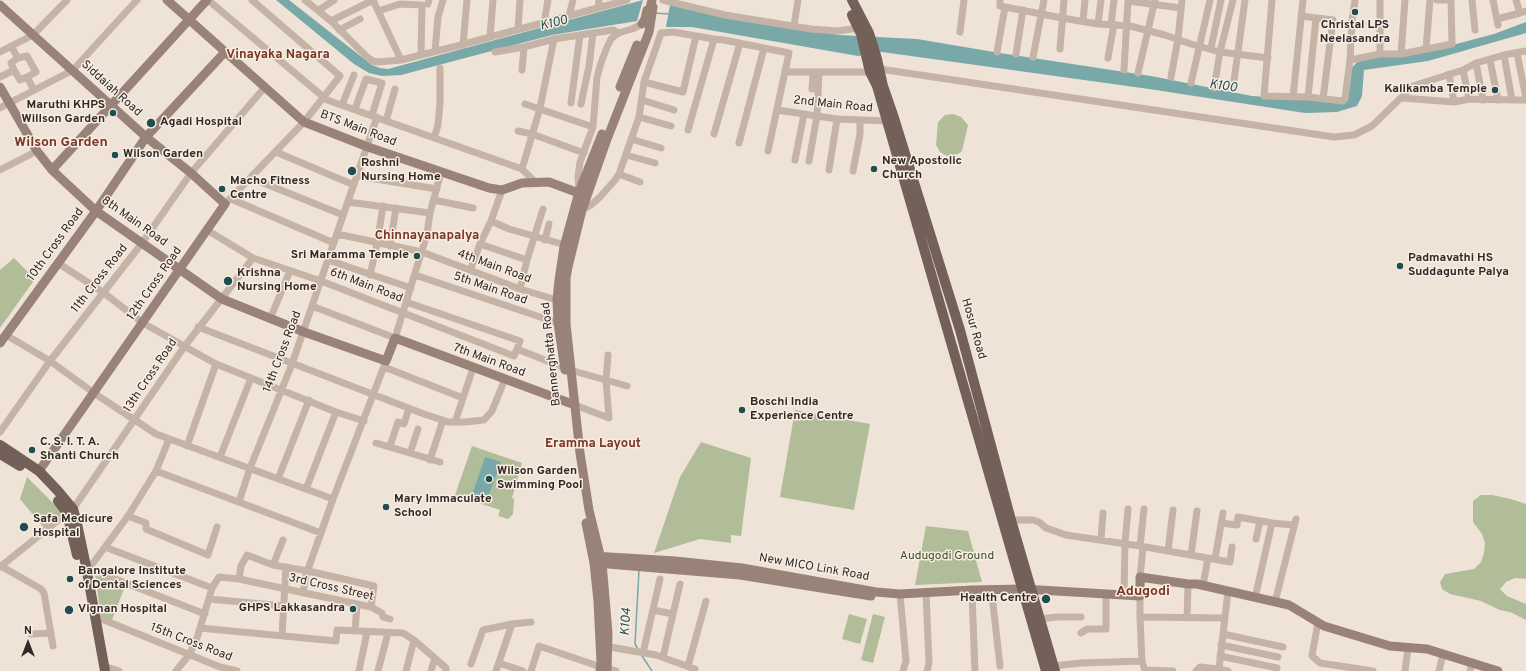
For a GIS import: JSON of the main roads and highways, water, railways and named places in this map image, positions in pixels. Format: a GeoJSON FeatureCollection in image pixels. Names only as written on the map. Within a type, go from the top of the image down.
{"type":"FeatureCollection","features":[{"type":"Feature","properties":{"kind":"main road","name":"Hosur Road"},"geometry":{"type":"LineString","coordinates":[[846,0],[883,86],[960,330],[1011,520],[1028,592],[1039,619],[1051,669]]}},
{"type":"Feature","properties":{"kind":"main road","name":"Hosur Road"},"geometry":{"type":"LineString","coordinates":[[852,0],[869,33],[877,86],[887,121],[1051,669]]}},
{"type":"Feature","properties":{"kind":"main road"},"geometry":{"type":"LineString","coordinates":[[0,445],[39,472],[58,491],[76,519],[88,566],[102,669]]}},
{"type":"Feature","properties":{"kind":"main road"},"geometry":{"type":"LineString","coordinates":[[0,454],[31,473],[70,511],[79,566],[102,669]]}},
{"type":"Feature","properties":{"kind":"water","name":"K100"},"geometry":{"type":"Polygon","coordinates":[[[276,0],[289,0],[372,65],[388,69],[643,0],[637,21],[552,35],[401,75],[382,76],[369,73],[354,64],[276,0]]]}},
{"type":"Feature","properties":{"kind":"water","name":"K100"},"geometry":{"type":"Polygon","coordinates":[[[670,5],[740,19],[839,35],[917,39],[1151,76],[1252,96],[1345,102],[1351,69],[1357,62],[1373,57],[1445,47],[1494,34],[1526,22],[1526,33],[1428,61],[1364,70],[1362,96],[1357,106],[1337,112],[1305,113],[1149,89],[882,52],[858,56],[692,27],[666,27],[670,5]]]}},
{"type":"Feature","properties":{"kind":"water"},"geometry":{"type":"Polygon","coordinates":[[[485,457],[501,462],[487,500],[472,495],[485,457]]]}},
{"type":"Feature","properties":{"kind":"waterway","name":"K100"},"geometry":{"type":"LineString","coordinates":[[654,13],[669,14]]}},
{"type":"Feature","properties":{"kind":"waterway","name":"K104"},"geometry":{"type":"LineString","coordinates":[[638,649],[635,644],[639,570]]}},
{"type":"Feature","properties":{"kind":"waterway","name":"K104"},"geometry":{"type":"LineString","coordinates":[[642,656],[652,671]]}},
{"type":"Feature","properties":{"kind":"place","name":"Christal LPS Neelasandra"},"geometry":{"type":"Point","coordinates":[1355,12]}},
{"type":"Feature","properties":{"kind":"place","name":"Kalikamba Temple"},"geometry":{"type":"Point","coordinates":[1495,90]}},
{"type":"Feature","properties":{"kind":"place","name":"Maruthi KHPS Willson Garden"},"geometry":{"type":"Point","coordinates":[113,113]}},
{"type":"Feature","properties":{"kind":"place","name":"Agadi Hospital"},"geometry":{"type":"Point","coordinates":[151,123]}},
{"type":"Feature","properties":{"kind":"place","name":"Wilson Garden"},"geometry":{"type":"Point","coordinates":[115,155]}},
{"type":"Feature","properties":{"kind":"place","name":"New Apostolic Church"},"geometry":{"type":"Point","coordinates":[874,169]}},
{"type":"Feature","properties":{"kind":"place","name":"Roshni Nursing Home"},"geometry":{"type":"Point","coordinates":[352,171]}},
{"type":"Feature","properties":{"kind":"place","name":"Macho Fitness Centre"},"geometry":{"type":"Point","coordinates":[222,189]}},
{"type":"Feature","properties":{"kind":"place","name":"Sri Maramma Temple"},"geometry":{"type":"Point","coordinates":[417,256]}},
{"type":"Feature","properties":{"kind":"place","name":"Padmavathi HS Suddagunte Palya"},"geometry":{"type":"Point","coordinates":[1400,266]}},
{"type":"Feature","properties":{"kind":"place","name":"Krishna Nursing Home"},"geometry":{"type":"Point","coordinates":[228,281]}},
{"type":"Feature","properties":{"kind":"place","name":"Boschi India Experience Centre"},"geometry":{"type":"Point","coordinates":[742,410]}},
{"type":"Feature","properties":{"kind":"place","name":"C. S. I. T. A. Shanti Church"},"geometry":{"type":"Point","coordinates":[32,450]}},
{"type":"Feature","properties":{"kind":"place","name":"Wilson Garden Swimming Pool"},"geometry":{"type":"Point","coordinates":[489,479]}},
{"type":"Feature","properties":{"kind":"place","name":"Mary Immaculate School"},"geometry":{"type":"Point","coordinates":[386,507]}},
{"type":"Feature","properties":{"kind":"place","name":"Safa Medicure Hospital"},"geometry":{"type":"Point","coordinates":[24,527]}},
{"type":"Feature","properties":{"kind":"place","name":"Bangalore Institute of Dental Sciences"},"geometry":{"type":"Point","coordinates":[70,579]}},
{"type":"Feature","properties":{"kind":"place","name":"Health Centre"},"geometry":{"type":"Point","coordinates":[1046,599]}},
{"type":"Feature","properties":{"kind":"place","name":"GHPS Lakkasandra"},"geometry":{"type":"Point","coordinates":[353,609]}},
{"type":"Feature","properties":{"kind":"place","name":"Vignan Hospital"},"geometry":{"type":"Point","coordinates":[69,610]}},
{"type":"Feature","properties":{"kind":"district","name":"Vinayaka Nagara"},"geometry":{"type":"Point","coordinates":[278,55]}},
{"type":"Feature","properties":{"kind":"district","name":"Wilson Garden"},"geometry":{"type":"Point","coordinates":[61,143]}},
{"type":"Feature","properties":{"kind":"district","name":"Chinnayanapalya"},"geometry":{"type":"Point","coordinates":[427,236]}},
{"type":"Feature","properties":{"kind":"district","name":"Eramma Layout"},"geometry":{"type":"Point","coordinates":[593,444]}},
{"type":"Feature","properties":{"kind":"district","name":"Adugodi"},"geometry":{"type":"Point","coordinates":[1143,592]}},
{"type":"Feature","properties":{"kind":"park label","name":"Audugodi Ground"},"geometry":{"type":"Point","coordinates":[947,557]}}]}
